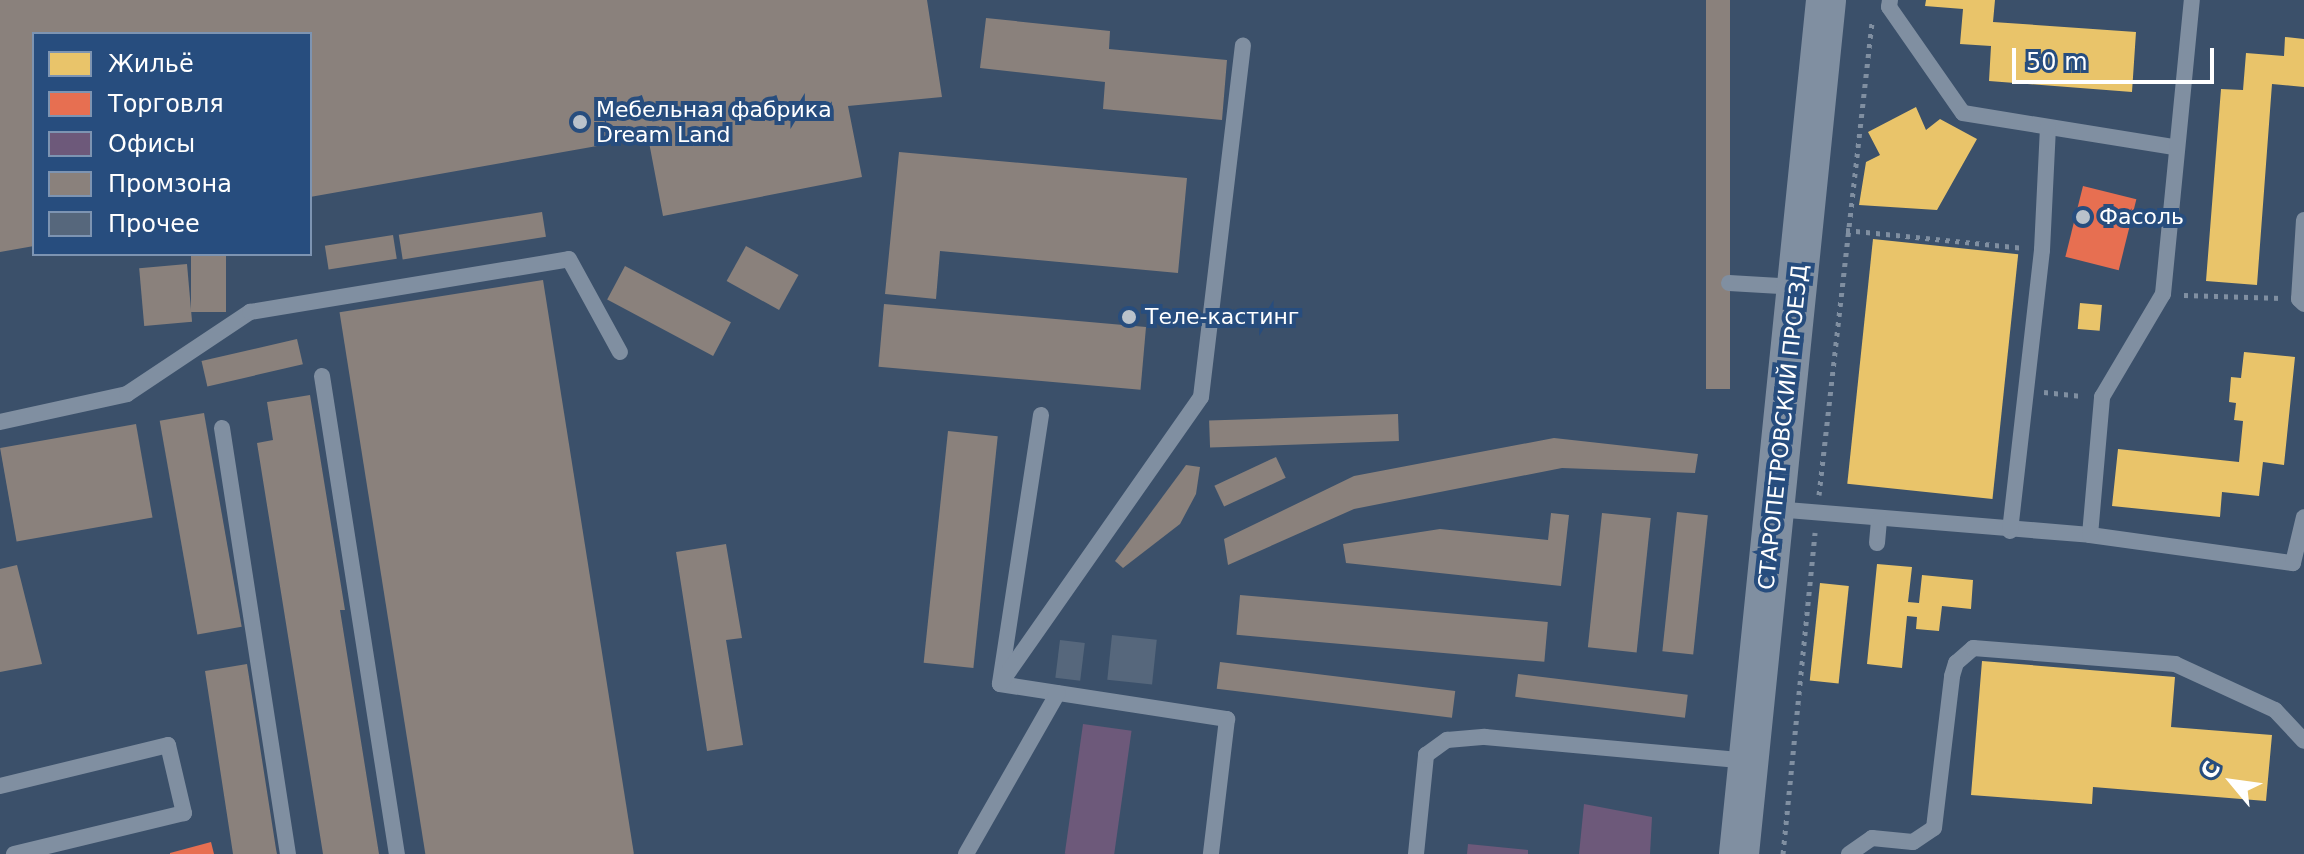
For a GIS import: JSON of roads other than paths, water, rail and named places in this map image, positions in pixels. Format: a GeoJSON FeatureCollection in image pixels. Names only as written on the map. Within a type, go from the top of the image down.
{"type":"FeatureCollection","features":[{"type":"Feature","properties":{"kind":"street","name":"СТАРОПЕТРОВСКИЙ ПРОЕЗД"},"geometry":{"type":"LineString","coordinates":[[1739,854],[1826,0]]}},
{"type":"Feature","properties":{"kind":"lane"},"geometry":{"type":"LineString","coordinates":[[1890,0],[1963,113],[2174,147]]}},
{"type":"Feature","properties":{"kind":"lane"},"geometry":{"type":"LineString","coordinates":[[2090,535],[2102,397],[2163,294],[2174,147],[2192,0]]}},
{"type":"Feature","properties":{"kind":"lane"},"geometry":{"type":"LineString","coordinates":[[1000,684],[1201,397],[1243,46]]}},
{"type":"Feature","properties":{"kind":"lane"},"geometry":{"type":"LineString","coordinates":[[2010,531],[2042,250],[2048,127]]}},
{"type":"Feature","properties":{"kind":"lane"},"geometry":{"type":"LineString","coordinates":[[2301,302],[2304,220]]}},
{"type":"Feature","properties":{"kind":"lane"},"geometry":{"type":"LineString","coordinates":[[0,422],[127,394],[250,312],[569,259],[620,352]]}},
{"type":"Feature","properties":{"kind":"lane"},"geometry":{"type":"LineString","coordinates":[[1729,283],[1798,287]]}},
{"type":"Feature","properties":{"kind":"lane"},"geometry":{"type":"LineString","coordinates":[[322,376],[397,854]]}},
{"type":"Feature","properties":{"kind":"lane"},"geometry":{"type":"LineString","coordinates":[[1000,684],[1041,415]]}},
{"type":"Feature","properties":{"kind":"lane"},"geometry":{"type":"LineString","coordinates":[[222,428],[288,854]]}},
{"type":"Feature","properties":{"kind":"lane"},"geometry":{"type":"LineString","coordinates":[[1775,509],[2010,531],[2090,535],[2293,563],[2304,517]]}},
{"type":"Feature","properties":{"kind":"lane"},"geometry":{"type":"LineString","coordinates":[[1877,543],[1879,520]]}},
{"type":"Feature","properties":{"kind":"lane"},"geometry":{"type":"LineString","coordinates":[[1849,854],[1872,838],[1913,842],[1934,828],[1952,676],[1956,663],[1973,648],[2175,664],[2275,710],[2304,741]]}},
{"type":"Feature","properties":{"kind":"lane"},"geometry":{"type":"LineString","coordinates":[[1000,684],[1227,719],[1211,854]]}},
{"type":"Feature","properties":{"kind":"lane"},"geometry":{"type":"LineString","coordinates":[[966,854],[1058,693]]}},
{"type":"Feature","properties":{"kind":"lane"},"geometry":{"type":"LineString","coordinates":[[1416,854],[1426,755],[1447,740],[1485,737],[1748,761]]}},
{"type":"Feature","properties":{"kind":"lane"},"geometry":{"type":"LineString","coordinates":[[0,786],[168,745],[184,813],[14,854]]}},
{"type":"Feature","properties":{"kind":"place","name":"Мебельная фабрика Dream Land"},"geometry":{"type":"Point","coordinates":[580,122]}},
{"type":"Feature","properties":{"kind":"place","name":"Фасоль"},"geometry":{"type":"Point","coordinates":[2083,217]}},
{"type":"Feature","properties":{"kind":"place","name":"Теле-кастинг"},"geometry":{"type":"Point","coordinates":[1129,317]}}]}
